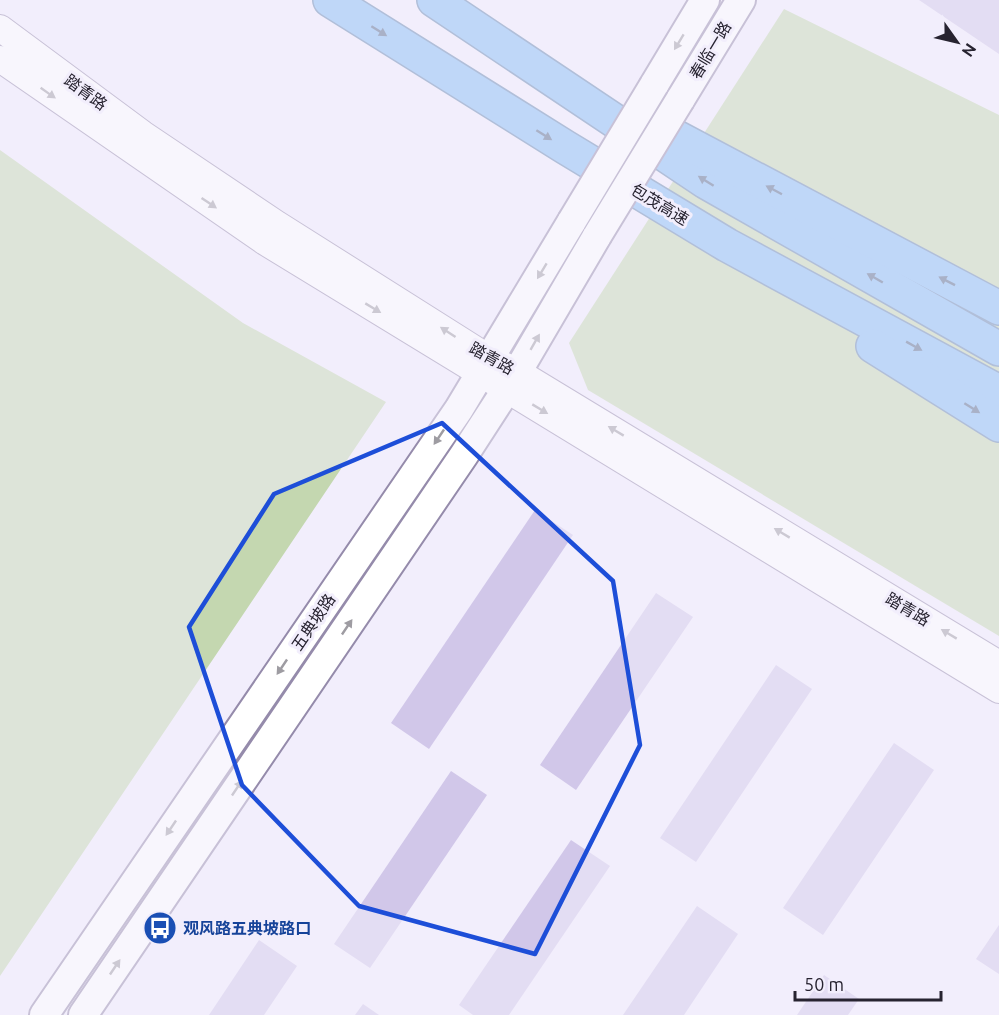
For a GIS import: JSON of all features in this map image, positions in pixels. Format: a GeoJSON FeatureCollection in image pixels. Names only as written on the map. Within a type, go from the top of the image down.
{"type":"FeatureCollection","features":[{"type":"Feature","properties":{"kind":"highway","name":"包茂高速"},"geometry":{"type":"LineString","coordinates":[[330,0],[587,161],[727,245],[999,392]]}},
{"type":"Feature","properties":{"kind":"highway"},"geometry":{"type":"LineString","coordinates":[[434,0],[706,182],[999,349]]}},
{"type":"Feature","properties":{"kind":"highway"},"geometry":{"type":"LineString","coordinates":[[486,33],[873,244],[999,308]]}},
{"type":"Feature","properties":{"kind":"highway"},"geometry":{"type":"LineString","coordinates":[[587,161],[999,425]]}},
{"type":"Feature","properties":{"kind":"main road","name":"春临一路"},"geometry":{"type":"LineString","coordinates":[[572,221],[705,0]]}},
{"type":"Feature","properties":{"kind":"main road","name":"春临一路"},"geometry":{"type":"LineString","coordinates":[[597,236],[741,0]]}},
{"type":"Feature","properties":{"kind":"main road","name":"五典坡路"},"geometry":{"type":"LineString","coordinates":[[44,1015],[459,409],[572,221]]}},
{"type":"Feature","properties":{"kind":"main road","name":"五典坡路"},"geometry":{"type":"LineString","coordinates":[[82,1015],[512,380],[597,236]]}},
{"type":"Feature","properties":{"kind":"street","name":"踏青路"},"geometry":{"type":"LineString","coordinates":[[0,28],[143,134],[485,366]]}},
{"type":"Feature","properties":{"kind":"street","name":"踏青路"},"geometry":{"type":"LineString","coordinates":[[0,59],[265,242],[512,380],[999,664]]}},
{"type":"Feature","properties":{"kind":"street","name":"踏青路"},"geometry":{"type":"LineString","coordinates":[[512,380],[999,690]]}},
{"type":"Feature","properties":{"kind":"highlighted area"},"geometry":{"type":"Polygon","coordinates":[[[442,423],[613,581],[640,745],[535,954],[359,906],[242,785],[189,627],[274,494],[442,423]]]}},
{"type":"Feature","properties":{"kind":"green space"},"geometry":{"type":"Polygon","coordinates":[[[784,9],[999,115],[999,636],[588,390],[569,343],[784,9]]]}},
{"type":"Feature","properties":{"kind":"green space"},"geometry":{"type":"Polygon","coordinates":[[[0,150],[243,323],[386,402],[0,976],[0,150]]]}},
{"type":"Feature","properties":{"kind":"building"},"geometry":{"type":"Polygon","coordinates":[[[919,0],[999,0],[999,54],[919,0]]]}},
{"type":"Feature","properties":{"kind":"building"},"geometry":{"type":"Polygon","coordinates":[[[535,510],[573,535],[429,749],[391,723],[535,510]]]}},
{"type":"Feature","properties":{"kind":"building"},"geometry":{"type":"Polygon","coordinates":[[[656,593],[693,617],[576,790],[540,765],[656,593]]]}},
{"type":"Feature","properties":{"kind":"building"},"geometry":{"type":"Polygon","coordinates":[[[776,665],[812,689],[696,862],[660,838],[776,665]]]}},
{"type":"Feature","properties":{"kind":"building"},"geometry":{"type":"Polygon","coordinates":[[[894,743],[934,770],[823,935],[783,908],[894,743]]]}},
{"type":"Feature","properties":{"kind":"building"},"geometry":{"type":"Polygon","coordinates":[[[451,771],[487,795],[370,968],[334,944],[451,771]]]}},
{"type":"Feature","properties":{"kind":"building"},"geometry":{"type":"Polygon","coordinates":[[[571,840],[610,866],[509,1015],[473,1015],[459,1005],[571,840]]]}},
{"type":"Feature","properties":{"kind":"building"},"geometry":{"type":"Polygon","coordinates":[[[697,906],[738,934],[684,1015],[623,1015],[697,906]]]}},
{"type":"Feature","properties":{"kind":"building"},"geometry":{"type":"Polygon","coordinates":[[[999,925],[999,974],[976,959],[999,925]]]}},
{"type":"Feature","properties":{"kind":"building"},"geometry":{"type":"Polygon","coordinates":[[[259,940],[297,966],[264,1015],[209,1015],[259,940]]]}},
{"type":"Feature","properties":{"kind":"building"},"geometry":{"type":"Polygon","coordinates":[[[824,975],[859,999],[848,1015],[797,1015],[824,975]]]}},
{"type":"Feature","properties":{"kind":"building"},"geometry":{"type":"Polygon","coordinates":[[[363,1004],[379,1015],[355,1015],[363,1004]]]}},
{"type":"Feature","properties":{"kind":"place","name":"观风路五典坡路口"},"geometry":{"type":"Point","coordinates":[160,928]}}]}
